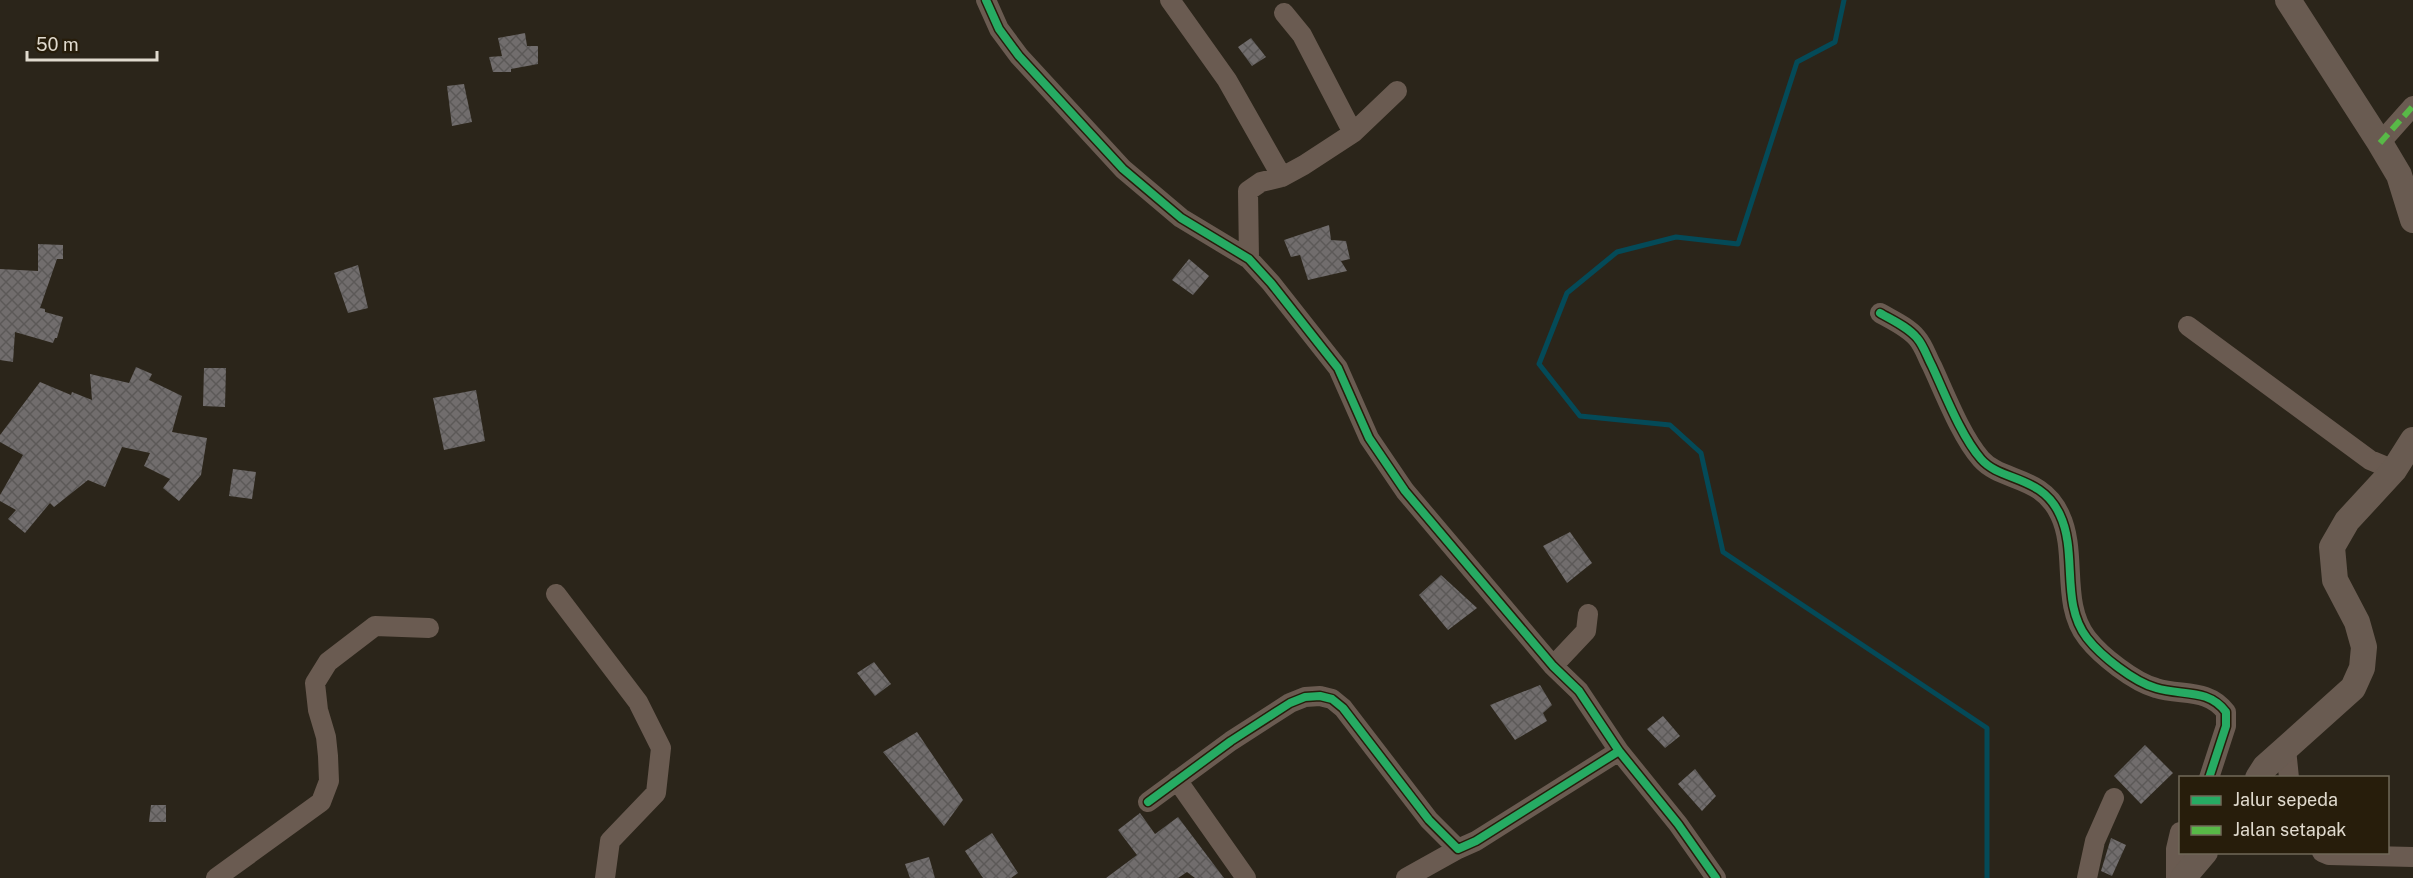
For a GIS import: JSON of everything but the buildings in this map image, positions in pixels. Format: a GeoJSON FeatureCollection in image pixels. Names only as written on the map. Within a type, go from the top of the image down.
{"type":"FeatureCollection","features":[{"type":"Feature","properties":{"kind":"main road"},"geometry":{"type":"LineString","coordinates":[[2295,3],[2380,143],[2406,180],[2413,220]]}},
{"type":"Feature","properties":{"kind":"main road"},"geometry":{"type":"LineString","coordinates":[[2259,776],[2265,766],[2353,688],[2362,668],[2364,647],[2357,622],[2335,580],[2332,547],[2347,521],[2394,470],[2413,440]]}},
{"type":"Feature","properties":{"kind":"main road"},"geometry":{"type":"LineString","coordinates":[[2183,878],[2203,854]]}},
{"type":"Feature","properties":{"kind":"street"},"geometry":{"type":"LineString","coordinates":[[986,0],[999,29],[1019,56],[1123,169],[1181,218],[1249,260],[1338,368],[1369,438],[1405,491],[1553,666],[1579,691],[1619,751],[1678,824],[1716,878]]}},
{"type":"Feature","properties":{"kind":"street"},"geometry":{"type":"LineString","coordinates":[[1170,0],[1227,80],[1282,177]]}},
{"type":"Feature","properties":{"kind":"street"},"geometry":{"type":"LineString","coordinates":[[1284,13],[1302,35],[1353,133]]}},
{"type":"Feature","properties":{"kind":"street"},"geometry":{"type":"LineString","coordinates":[[1249,260],[1248,191],[1261,182],[1282,177],[1353,133],[1396,91]]}},
{"type":"Feature","properties":{"kind":"street"},"geometry":{"type":"LineString","coordinates":[[2380,143],[2413,106]]}},
{"type":"Feature","properties":{"kind":"street"},"geometry":{"type":"LineString","coordinates":[[1880,313],[1917,338],[1966,435],[1982,461],[2027,482],[2049,498],[2059,513],[2068,541],[2073,603],[2085,635],[2094,647],[2108,660],[2153,688],[2210,697],[2226,712],[2226,726],[2209,776]]}},
{"type":"Feature","properties":{"kind":"street"},"geometry":{"type":"LineString","coordinates":[[2188,326],[2370,460],[2394,470]]}},
{"type":"Feature","properties":{"kind":"street"},"geometry":{"type":"LineString","coordinates":[[556,594],[638,702],[661,748],[656,793],[610,841],[604,878]]}},
{"type":"Feature","properties":{"kind":"street"},"geometry":{"type":"LineString","coordinates":[[1553,666],[1586,631],[1588,614]]}},
{"type":"Feature","properties":{"kind":"street"},"geometry":{"type":"LineString","coordinates":[[216,878],[321,802],[329,781],[328,756],[315,683],[328,662],[375,626],[429,628]]}},
{"type":"Feature","properties":{"kind":"street"},"geometry":{"type":"LineString","coordinates":[[1148,802],[1290,703],[1305,697],[1320,696],[1332,699],[1343,708],[1429,820],[1458,849]]}},
{"type":"Feature","properties":{"kind":"street"},"geometry":{"type":"LineString","coordinates":[[2286,749],[2289,776]]}},
{"type":"Feature","properties":{"kind":"street"},"geometry":{"type":"LineString","coordinates":[[1406,878],[1476,841],[1619,751]]}},
{"type":"Feature","properties":{"kind":"street"},"geometry":{"type":"LineString","coordinates":[[1177,780],[1246,878]]}},
{"type":"Feature","properties":{"kind":"street"},"geometry":{"type":"LineString","coordinates":[[2087,878],[2095,841],[2114,798]]}},
{"type":"Feature","properties":{"kind":"street"},"geometry":{"type":"LineString","coordinates":[[2176,878],[2176,849],[2179,839]]}},
{"type":"Feature","properties":{"kind":"street"},"geometry":{"type":"LineString","coordinates":[[2327,854],[2413,857]]}},
{"type":"Feature","properties":{"kind":"waterway"},"geometry":{"type":"LineString","coordinates":[[1844,0],[1835,42],[1797,62],[1738,244],[1676,237],[1617,252],[1567,293],[1539,364],[1580,416],[1670,425],[1701,453],[1723,552],[1987,728],[1987,878]]}},
{"type":"Feature","properties":{"kind":"marked path"},"geometry":{"type":"LineString","coordinates":[[2380,143],[2413,106]]}},
{"type":"Feature","properties":{"kind":"cycle path"},"geometry":{"type":"LineString","coordinates":[[986,0],[999,29],[1019,56],[1123,169],[1181,218],[1249,259],[1271,283],[1338,368],[1369,438],[1405,491],[1553,666],[1579,691],[1619,751],[1678,824],[1716,878]]}},
{"type":"Feature","properties":{"kind":"cycle path"},"geometry":{"type":"LineString","coordinates":[[1880,313],[1905,327],[1919,341],[1960,427],[1981,459],[1999,472],[2032,486],[2052,502],[2065,530],[2074,609],[2079,624],[2093,645],[2118,667],[2147,685],[2203,696],[2219,704],[2226,712],[2226,726],[2210,776]]}},
{"type":"Feature","properties":{"kind":"cycle path"},"geometry":{"type":"LineString","coordinates":[[1148,802],[1231,741],[1290,703],[1305,697],[1320,696],[1332,699],[1343,708],[1429,820],[1458,849],[1476,841],[1619,751]]}}]}
